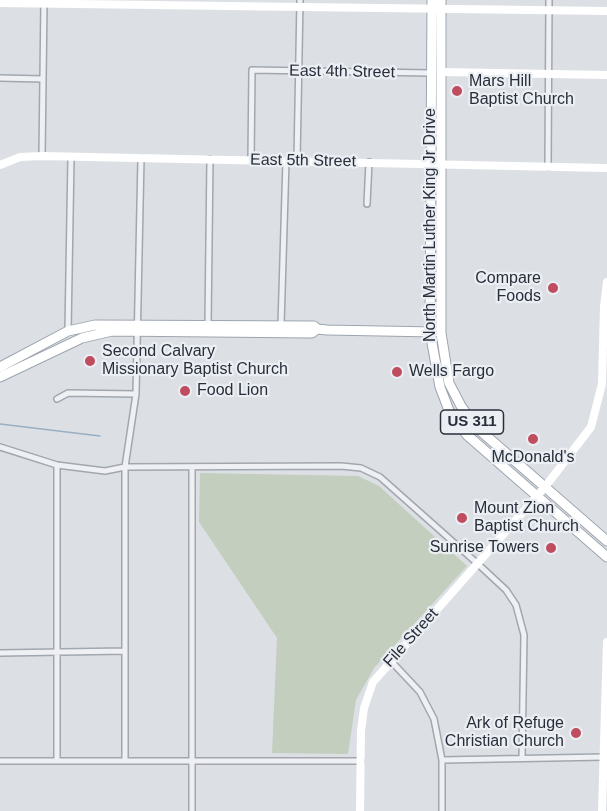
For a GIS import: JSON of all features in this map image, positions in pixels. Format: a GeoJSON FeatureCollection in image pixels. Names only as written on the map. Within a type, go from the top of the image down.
{"type":"FeatureCollection","features":[{"type":"Feature","properties":{"kind":"main road","name":"North Martin Luther King Jr Drive"},"geometry":{"type":"LineString","coordinates":[[436,4],[435,165],[430,332],[437,378],[450,413],[467,435],[607,557]]}},
{"type":"Feature","properties":{"kind":"main road","name":"North Martin Luther King Jr Drive"},"geometry":{"type":"LineString","coordinates":[[435,165],[441,333],[450,383],[461,406],[476,427],[607,541]]}},
{"type":"Feature","properties":{"kind":"main road"},"geometry":{"type":"LineString","coordinates":[[0,367],[68,331],[95,325],[312,333],[317,329]]}},
{"type":"Feature","properties":{"kind":"main road"},"geometry":{"type":"LineString","coordinates":[[0,377],[82,338],[136,326],[281,325],[314,326],[317,329],[441,333]]}},
{"type":"Feature","properties":{"kind":"main road"},"geometry":{"type":"LineString","coordinates":[[33,362],[33,356],[63,340],[68,331]]}},
{"type":"Feature","properties":{"kind":"street"},"geometry":{"type":"LineString","coordinates":[[548,167],[549,0]]}},
{"type":"Feature","properties":{"kind":"street"},"geometry":{"type":"LineString","coordinates":[[42,156],[44,2]]}},
{"type":"Feature","properties":{"kind":"street"},"geometry":{"type":"LineString","coordinates":[[0,3],[436,4],[607,11]]}},
{"type":"Feature","properties":{"kind":"street"},"geometry":{"type":"LineString","coordinates":[[297,161],[300,3]]}},
{"type":"Feature","properties":{"kind":"street","name":"East 4th Street"},"geometry":{"type":"LineString","coordinates":[[251,160],[252,70],[607,75]]}},
{"type":"Feature","properties":{"kind":"street"},"geometry":{"type":"LineString","coordinates":[[0,78],[43,79]]}},
{"type":"Feature","properties":{"kind":"street","name":"East 5th Street"},"geometry":{"type":"LineString","coordinates":[[0,165],[20,158],[42,156],[607,168]]}},
{"type":"Feature","properties":{"kind":"street"},"geometry":{"type":"LineString","coordinates":[[68,331],[70,157]]}},
{"type":"Feature","properties":{"kind":"street"},"geometry":{"type":"LineString","coordinates":[[125,761],[125,467],[136,394],[141,158]]}},
{"type":"Feature","properties":{"kind":"street"},"geometry":{"type":"LineString","coordinates":[[208,324],[210,159]]}},
{"type":"Feature","properties":{"kind":"street"},"geometry":{"type":"LineString","coordinates":[[281,325],[286,160]]}},
{"type":"Feature","properties":{"kind":"street"},"geometry":{"type":"LineString","coordinates":[[367,204],[369,162]]}},
{"type":"Feature","properties":{"kind":"street","name":"File Street"},"geometry":{"type":"LineString","coordinates":[[360,811],[364,708],[373,682],[544,487],[591,427],[602,384],[607,282]]}},
{"type":"Feature","properties":{"kind":"street"},"geometry":{"type":"LineString","coordinates":[[57,399],[68,393],[136,394]]}},
{"type":"Feature","properties":{"kind":"street"},"geometry":{"type":"LineString","coordinates":[[0,447],[57,465],[105,471],[125,467],[341,466],[361,468],[388,483],[478,564],[512,598],[523,624],[522,758]]}},
{"type":"Feature","properties":{"kind":"street"},"geometry":{"type":"LineString","coordinates":[[57,465],[57,761]]}},
{"type":"Feature","properties":{"kind":"street"},"geometry":{"type":"LineString","coordinates":[[192,468],[192,811]]}},
{"type":"Feature","properties":{"kind":"street"},"geometry":{"type":"LineString","coordinates":[[602,811],[607,642]]}},
{"type":"Feature","properties":{"kind":"street"},"geometry":{"type":"LineString","coordinates":[[0,654],[125,651]]}},
{"type":"Feature","properties":{"kind":"street"},"geometry":{"type":"LineString","coordinates":[[390,660],[420,692],[431,709],[439,736],[442,811]]}},
{"type":"Feature","properties":{"kind":"street"},"geometry":{"type":"LineString","coordinates":[[441,760],[604,757]]}},
{"type":"Feature","properties":{"kind":"street"},"geometry":{"type":"LineString","coordinates":[[0,761],[361,761]]}},
{"type":"Feature","properties":{"kind":"green space"},"geometry":{"type":"Polygon","coordinates":[[[200,473],[358,476],[379,486],[467,566],[374,668],[356,700],[348,754],[272,753],[277,638],[199,522],[200,473]]]}},
{"type":"Feature","properties":{"kind":"waterway"},"geometry":{"type":"LineString","coordinates":[[0,424],[100,436]]}},
{"type":"Feature","properties":{"kind":"place","name":"Mars Hill Baptist Church"},"geometry":{"type":"Point","coordinates":[457,91]}},
{"type":"Feature","properties":{"kind":"place","name":"Compare Foods"},"geometry":{"type":"Point","coordinates":[553,288]}},
{"type":"Feature","properties":{"kind":"place","name":"Second Calvary Missionary Baptist Church"},"geometry":{"type":"Point","coordinates":[90,361]}},
{"type":"Feature","properties":{"kind":"place","name":"Wells Fargo"},"geometry":{"type":"Point","coordinates":[397,372]}},
{"type":"Feature","properties":{"kind":"place","name":"Food Lion"},"geometry":{"type":"Point","coordinates":[185,391]}},
{"type":"Feature","properties":{"kind":"place","name":"McDonald's"},"geometry":{"type":"Point","coordinates":[533,439]}},
{"type":"Feature","properties":{"kind":"place","name":"Mount Zion Baptist Church"},"geometry":{"type":"Point","coordinates":[462,518]}},
{"type":"Feature","properties":{"kind":"place","name":"Sunrise Towers"},"geometry":{"type":"Point","coordinates":[551,548]}},
{"type":"Feature","properties":{"kind":"place","name":"Ark of Refuge Christian Church"},"geometry":{"type":"Point","coordinates":[576,733]}}]}
